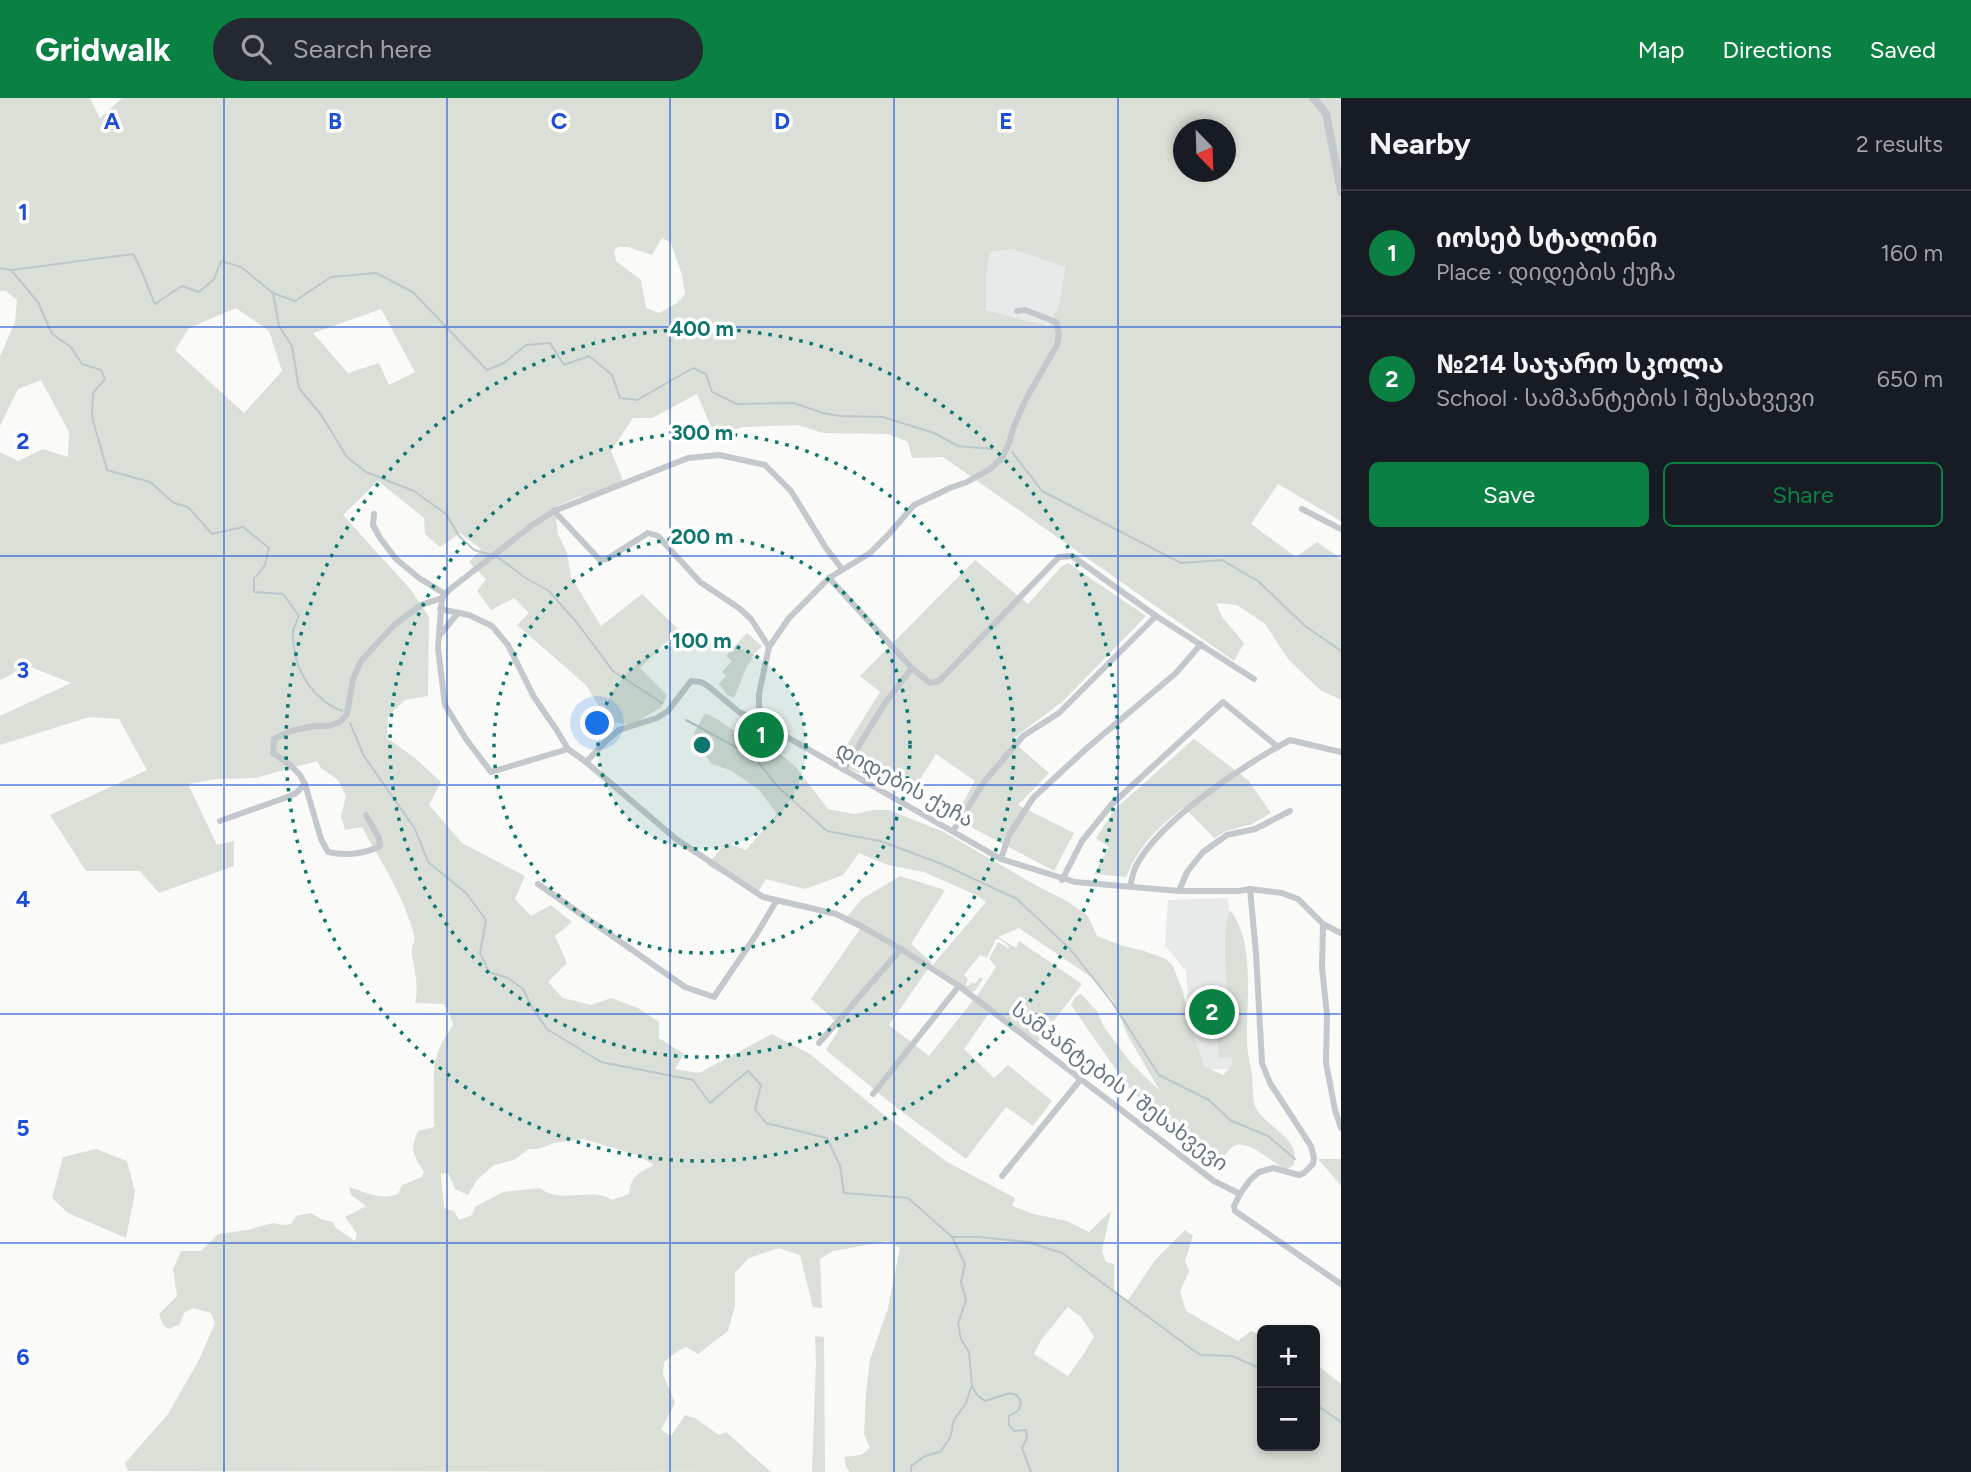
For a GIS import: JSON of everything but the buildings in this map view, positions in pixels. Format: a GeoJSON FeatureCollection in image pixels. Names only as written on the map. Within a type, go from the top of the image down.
{"type":"FeatureCollection","features":[{"type":"Feature","properties":{"kind":"street"},"geometry":{"type":"LineString","coordinates":[[1314,98],[1326,113],[1341,192]]}},
{"type":"Feature","properties":{"kind":"street"},"geometry":{"type":"LineString","coordinates":[[764,724],[759,710],[758,694],[769,647],[789,618],[829,578],[870,553],[914,505],[967,482],[990,469],[1002,458],[1026,399],[1057,345],[1059,334],[1056,322],[1025,310],[1017,312]]}},
{"type":"Feature","properties":{"kind":"street"},"geometry":{"type":"LineString","coordinates":[[366,815],[379,838],[380,846],[372,850],[339,855],[328,852],[318,832],[316,816],[305,783],[289,764],[274,753],[274,739],[291,730],[329,726],[340,722],[346,714],[353,679],[361,662],[394,625],[421,605],[444,596],[531,526],[554,511],[688,458],[719,455],[765,465],[791,491],[842,569]]}},
{"type":"Feature","properties":{"kind":"street"},"geometry":{"type":"LineString","coordinates":[[1302,509],[1341,529]]}},
{"type":"Feature","properties":{"kind":"street"},"geometry":{"type":"LineString","coordinates":[[554,511],[600,560],[607,559],[649,533],[658,536],[700,582],[751,618],[769,647]]}},
{"type":"Feature","properties":{"kind":"street"},"geometry":{"type":"LineString","coordinates":[[374,514],[373,525],[396,559],[444,596]]}},
{"type":"Feature","properties":{"kind":"street"},"geometry":{"type":"LineString","coordinates":[[829,578],[912,668],[930,683],[939,681],[1059,558],[1072,556],[1156,616],[1254,679]]}},
{"type":"Feature","properties":{"kind":"street"},"geometry":{"type":"LineString","coordinates":[[444,596],[440,609],[438,648],[445,705],[466,740],[491,772],[568,749]]}},
{"type":"Feature","properties":{"kind":"street"},"geometry":{"type":"LineString","coordinates":[[440,609],[469,615],[492,626],[508,645],[534,697],[568,749],[586,762]]}},
{"type":"Feature","properties":{"kind":"street"},"geometry":{"type":"LineString","coordinates":[[439,636],[458,613]]}},
{"type":"Feature","properties":{"kind":"street"},"geometry":{"type":"LineString","coordinates":[[953,831],[984,782],[1023,736],[1059,713],[1156,616]]}},
{"type":"Feature","properties":{"kind":"street"},"geometry":{"type":"LineString","coordinates":[[1001,859],[1009,835],[1033,798],[1087,748],[1176,673],[1202,644]]}},
{"type":"Feature","properties":{"kind":"street"},"geometry":{"type":"LineString","coordinates":[[844,770],[885,703],[912,668]]}},
{"type":"Feature","properties":{"kind":"street","name":"დიდების ქუჩა"},"geometry":{"type":"LineString","coordinates":[[586,762],[619,730],[657,718],[668,711],[691,681],[701,682],[739,712],[1001,859],[1075,883],[1179,891],[1250,889],[1282,893],[1298,900],[1323,924],[1341,933]]}},
{"type":"Feature","properties":{"kind":"street"},"geometry":{"type":"LineString","coordinates":[[1062,880],[1082,841],[1112,804],[1223,702],[1278,747]]}},
{"type":"Feature","properties":{"kind":"street"},"geometry":{"type":"LineString","coordinates":[[1130,886],[1136,866],[1160,832],[1261,756],[1290,740],[1341,752]]}},
{"type":"Feature","properties":{"kind":"street","name":"სამპანტების I შესახვევი"},"geometry":{"type":"LineString","coordinates":[[586,762],[676,839],[763,897],[836,914],[901,949],[959,986],[1207,1177],[1240,1194],[1259,1172],[1273,1168],[1299,1175],[1313,1164],[1314,1158],[1311,1146],[1270,1083],[1262,1063],[1250,889]]}},
{"type":"Feature","properties":{"kind":"street"},"geometry":{"type":"LineString","coordinates":[[220,821],[290,796],[305,783]]}},
{"type":"Feature","properties":{"kind":"street"},"geometry":{"type":"LineString","coordinates":[[1179,891],[1187,872],[1203,852],[1227,835],[1255,829],[1290,811]]}},
{"type":"Feature","properties":{"kind":"street"},"geometry":{"type":"LineString","coordinates":[[538,884],[685,987],[714,997],[777,900]]}},
{"type":"Feature","properties":{"kind":"street"},"geometry":{"type":"LineString","coordinates":[[1323,924],[1326,1063],[1341,1128]]}},
{"type":"Feature","properties":{"kind":"street"},"geometry":{"type":"LineString","coordinates":[[819,1043],[901,949]]}},
{"type":"Feature","properties":{"kind":"street"},"geometry":{"type":"LineString","coordinates":[[873,1094],[959,986]]}},
{"type":"Feature","properties":{"kind":"street"},"geometry":{"type":"LineString","coordinates":[[1002,1176],[1081,1079]]}},
{"type":"Feature","properties":{"kind":"street"},"geometry":{"type":"LineString","coordinates":[[1240,1194],[1235,1211],[1341,1284]]}},
{"type":"Feature","properties":{"kind":"shaded area"},"geometry":{"type":"Polygon","coordinates":[[[0,98],[90,98],[100,118],[122,98],[1341,98],[1341,521],[1278,484],[1251,524],[1296,557],[1317,542],[1341,559],[1341,700],[1320,690],[1288,659],[1265,624],[1237,605],[1216,603],[1222,617],[1244,643],[1234,661],[943,457],[912,458],[908,442],[888,434],[823,433],[798,425],[743,427],[723,433],[711,427],[697,394],[652,418],[633,418],[611,451],[624,483],[555,507],[558,534],[567,553],[571,577],[601,626],[642,594],[679,630],[640,668],[667,695],[662,707],[631,725],[608,721],[586,685],[517,625],[529,613],[514,598],[491,610],[477,591],[486,579],[469,562],[481,549],[460,533],[440,547],[425,534],[424,518],[378,481],[343,515],[411,590],[429,617],[428,696],[405,700],[388,716],[387,738],[415,758],[441,782],[429,805],[462,843],[525,876],[515,899],[531,916],[551,905],[572,922],[555,936],[567,963],[548,982],[563,998],[591,1005],[611,998],[638,1008],[659,1022],[659,1038],[684,1054],[675,1069],[699,1073],[772,1034],[810,1054],[947,1162],[1015,1198],[1012,1206],[1067,1221],[1089,1232],[1111,1211],[1102,1251],[1106,1262],[1114,1264],[1114,1290],[1128,1300],[1155,1260],[1185,1230],[1193,1236],[1185,1261],[1189,1271],[1180,1292],[1186,1311],[1238,1341],[1251,1331],[1257,1334],[1257,1451],[1320,1451],[1320,1367],[1341,1384],[1341,1472],[850,1472],[844,1457],[861,1455],[870,1448],[864,1434],[870,1360],[888,1308],[900,1248],[888,1241],[833,1251],[820,1259],[822,1308],[813,1307],[800,1255],[779,1248],[749,1258],[735,1273],[735,1306],[728,1331],[698,1354],[686,1347],[664,1362],[663,1374],[675,1403],[661,1430],[671,1436],[685,1415],[695,1418],[719,1435],[726,1432],[771,1472],[128,1471],[125,1463],[168,1414],[199,1360],[215,1323],[211,1313],[193,1308],[184,1313],[180,1324],[169,1329],[163,1325],[159,1314],[177,1296],[173,1269],[181,1251],[201,1251],[218,1234],[273,1223],[291,1224],[296,1216],[311,1213],[333,1222],[336,1228],[355,1241],[357,1234],[345,1217],[366,1206],[351,1195],[349,1187],[386,1197],[398,1194],[402,1185],[422,1177],[424,1172],[415,1157],[414,1143],[418,1131],[434,1127],[434,1066],[440,1046],[453,1025],[444,1004],[415,1003],[417,985],[412,952],[414,938],[410,921],[362,827],[345,830],[341,816],[346,796],[338,780],[321,768],[317,761],[255,778],[216,779],[188,784],[217,845],[234,841],[234,866],[159,893],[140,871],[86,871],[50,815],[147,770],[119,719],[89,717],[0,745],[0,716],[71,683],[28,666],[0,680],[0,452],[18,461],[43,449],[68,457],[69,432],[41,380],[18,389],[0,426],[0,356],[15,322],[17,300],[6,291],[0,291],[0,98]],[[662,238],[652,255],[628,247],[618,247],[614,251],[616,261],[641,280],[646,308],[659,313],[677,303],[685,294],[682,275],[671,243],[662,238]],[[1012,249],[990,252],[986,277],[986,310],[1048,326],[1059,305],[1065,267],[1012,249]],[[236,308],[189,328],[175,350],[244,413],[282,371],[269,331],[236,308]],[[381,309],[313,333],[348,373],[379,363],[389,385],[415,372],[381,309]],[[583,1139],[554,1143],[538,1149],[529,1149],[514,1160],[494,1165],[477,1180],[468,1195],[455,1189],[448,1173],[441,1174],[444,1208],[454,1211],[459,1220],[472,1215],[475,1207],[503,1192],[540,1188],[557,1195],[594,1195],[612,1200],[629,1194],[634,1179],[654,1165],[637,1155],[583,1139]],[[1068,1307],[1041,1340],[1034,1354],[1068,1376],[1094,1337],[1081,1317],[1068,1307]]]}},
{"type":"Feature","properties":{"kind":"shaded area"},"geometry":{"type":"Polygon","coordinates":[[[1012,249],[1065,267],[1059,305],[1047,326],[985,310],[990,252],[1012,249]]]}},
{"type":"Feature","properties":{"kind":"shaded area"},"geometry":{"type":"Polygon","coordinates":[[[975,560],[1028,604],[1061,567],[1068,563],[1146,616],[1062,702],[1011,740],[1049,773],[1018,805],[1074,833],[1054,871],[954,818],[975,781],[936,754],[909,797],[836,762],[880,692],[860,676],[975,560]]]}},
{"type":"Feature","properties":{"kind":"shaded area"},"geometry":{"type":"Polygon","coordinates":[[[747,633],[762,646],[751,658],[753,659],[747,666],[734,698],[727,695],[719,684],[726,676],[722,672],[732,661],[726,656],[747,633]]]}},
{"type":"Feature","properties":{"kind":"shaded area"},"geometry":{"type":"Polygon","coordinates":[[[705,713],[780,754],[795,766],[828,809],[854,814],[889,810],[944,832],[1067,901],[1088,916],[1097,936],[1166,959],[1173,966],[1183,992],[1204,1066],[1223,1075],[1232,1065],[1232,1057],[1219,1058],[1216,1028],[1231,1026],[1225,951],[1230,910],[1238,924],[1247,956],[1247,1045],[1255,1106],[1287,1139],[1295,1155],[1294,1165],[1285,1170],[1253,1148],[1239,1144],[1232,1147],[1222,1159],[1210,1159],[1151,1111],[1126,1084],[1071,1005],[1075,997],[1081,994],[1097,1011],[1104,1027],[1131,1063],[1160,1091],[1128,1036],[1113,1000],[1094,979],[1019,928],[998,937],[1016,948],[1019,941],[1082,984],[1038,1042],[992,1009],[964,1049],[994,1078],[1008,1065],[1052,1101],[1033,1126],[1006,1107],[966,1159],[897,1108],[826,1050],[841,1026],[811,999],[860,929],[843,921],[862,899],[900,876],[945,890],[911,944],[932,963],[889,1025],[929,1056],[996,967],[989,959],[998,942],[1010,947],[996,939],[987,958],[980,955],[964,975],[968,979],[968,986],[973,982],[975,984],[980,977],[983,979],[972,992],[932,966],[986,902],[976,895],[924,872],[888,865],[859,853],[843,875],[805,889],[766,879],[757,894],[707,865],[726,843],[746,850],[777,814],[759,790],[732,771],[712,764],[698,747],[694,733],[705,713]]]}},
{"type":"Feature","properties":{"kind":"shaded area"},"geometry":{"type":"Polygon","coordinates":[[[1194,739],[1248,780],[1271,813],[1252,824],[1226,831],[1214,838],[1184,807],[1150,838],[1137,855],[1126,877],[1094,874],[1109,847],[1096,838],[1115,809],[1194,739]]]}},
{"type":"Feature","properties":{"kind":"shaded area"},"geometry":{"type":"Polygon","coordinates":[[[1228,898],[1239,1058],[1231,1069],[1204,1069],[1192,1053],[1186,971],[1165,945],[1168,900],[1228,898]]]}},
{"type":"Feature","properties":{"kind":"shaded area"},"geometry":{"type":"Polygon","coordinates":[[[96,1149],[127,1161],[135,1192],[126,1238],[68,1213],[52,1198],[63,1157],[96,1149]]]}},
{"type":"Feature","properties":{"kind":"shaded area"},"geometry":{"type":"Polygon","coordinates":[[[1318,1159],[1341,1159],[1341,1186],[1338,1182],[1318,1159]]]}},
{"type":"Feature","properties":{"kind":"shaded area"},"geometry":{"type":"Polygon","coordinates":[[[815,1336],[824,1337],[825,1472],[812,1472],[815,1336]]]}},
{"type":"Feature","properties":{"kind":"waterway"},"geometry":{"type":"LineString","coordinates":[[11,270],[133,254],[155,304],[182,286],[199,292],[214,279],[221,261],[241,267],[273,293],[295,301],[331,277],[376,273],[413,292],[487,370],[504,363],[526,345],[550,343],[564,365],[589,356],[612,375],[620,398],[637,400],[693,368],[706,374],[712,392],[737,404],[794,403],[840,416],[883,417],[934,433],[958,446],[992,449]]}},
{"type":"Feature","properties":{"kind":"waterway"},"geometry":{"type":"LineString","coordinates":[[0,268],[11,270],[38,302],[52,334],[71,347],[82,364],[101,370],[105,379],[93,393],[92,417],[107,470],[150,482],[174,503],[188,507],[212,534],[243,527],[269,548],[265,565],[254,579],[254,592],[283,594],[299,616],[293,629],[299,668],[316,694],[342,711]]}},
{"type":"Feature","properties":{"kind":"waterway"},"geometry":{"type":"LineString","coordinates":[[273,293],[279,326],[292,346],[299,388],[322,416],[347,457],[366,472],[414,491],[446,514],[459,536],[474,550],[489,554]]}},
{"type":"Feature","properties":{"kind":"waterway"},"geometry":{"type":"LineString","coordinates":[[1012,452],[1042,491],[1181,563],[1222,560],[1258,581],[1305,626],[1341,651]]}},
{"type":"Feature","properties":{"kind":"waterway"},"geometry":{"type":"LineString","coordinates":[[494,556],[549,591],[613,671],[662,703]]}},
{"type":"Feature","properties":{"kind":"waterway"},"geometry":{"type":"LineString","coordinates":[[686,720],[754,757],[779,788],[827,831],[880,841],[942,864],[1017,899],[1070,949],[1112,1002],[1159,1075],[1209,1100],[1230,1120],[1268,1136],[1295,1159]]}},
{"type":"Feature","properties":{"kind":"waterway"},"geometry":{"type":"LineString","coordinates":[[350,723],[364,756],[415,829],[428,862],[466,893],[486,920],[480,953],[489,972],[508,978],[523,989],[547,1029],[601,1062],[693,1080],[710,1103],[748,1071],[761,1085],[755,1109],[766,1123],[827,1138],[840,1166],[844,1193],[908,1198],[952,1237],[965,1264],[961,1282],[966,1300],[958,1324],[961,1339],[969,1352],[972,1385],[977,1395],[985,1401],[1010,1393],[1017,1395],[1021,1402],[1019,1410],[1009,1416],[1009,1425],[1014,1431],[1026,1430],[1027,1438],[1022,1448],[1031,1472]]}},
{"type":"Feature","properties":{"kind":"waterway"},"geometry":{"type":"LineString","coordinates":[[952,1237],[1028,1242],[1062,1253],[1201,1355],[1232,1356],[1257,1367]]}},
{"type":"Feature","properties":{"kind":"waterway"},"geometry":{"type":"LineString","coordinates":[[911,1472],[911,1466],[925,1456],[940,1452],[950,1438],[954,1420],[966,1403],[972,1385]]}},
{"type":"Feature","properties":{"kind":"waterway"},"geometry":{"type":"LineString","coordinates":[[1320,1407],[1341,1422]]}},
{"type":"Feature","properties":{"kind":"place","name":"იოსებ სტალინი"},"geometry":{"type":"Point","coordinates":[761,735]}},
{"type":"Feature","properties":{"kind":"place","name":"№214 საჯარო სკოლა"},"geometry":{"type":"Point","coordinates":[1212,1012]}}]}
